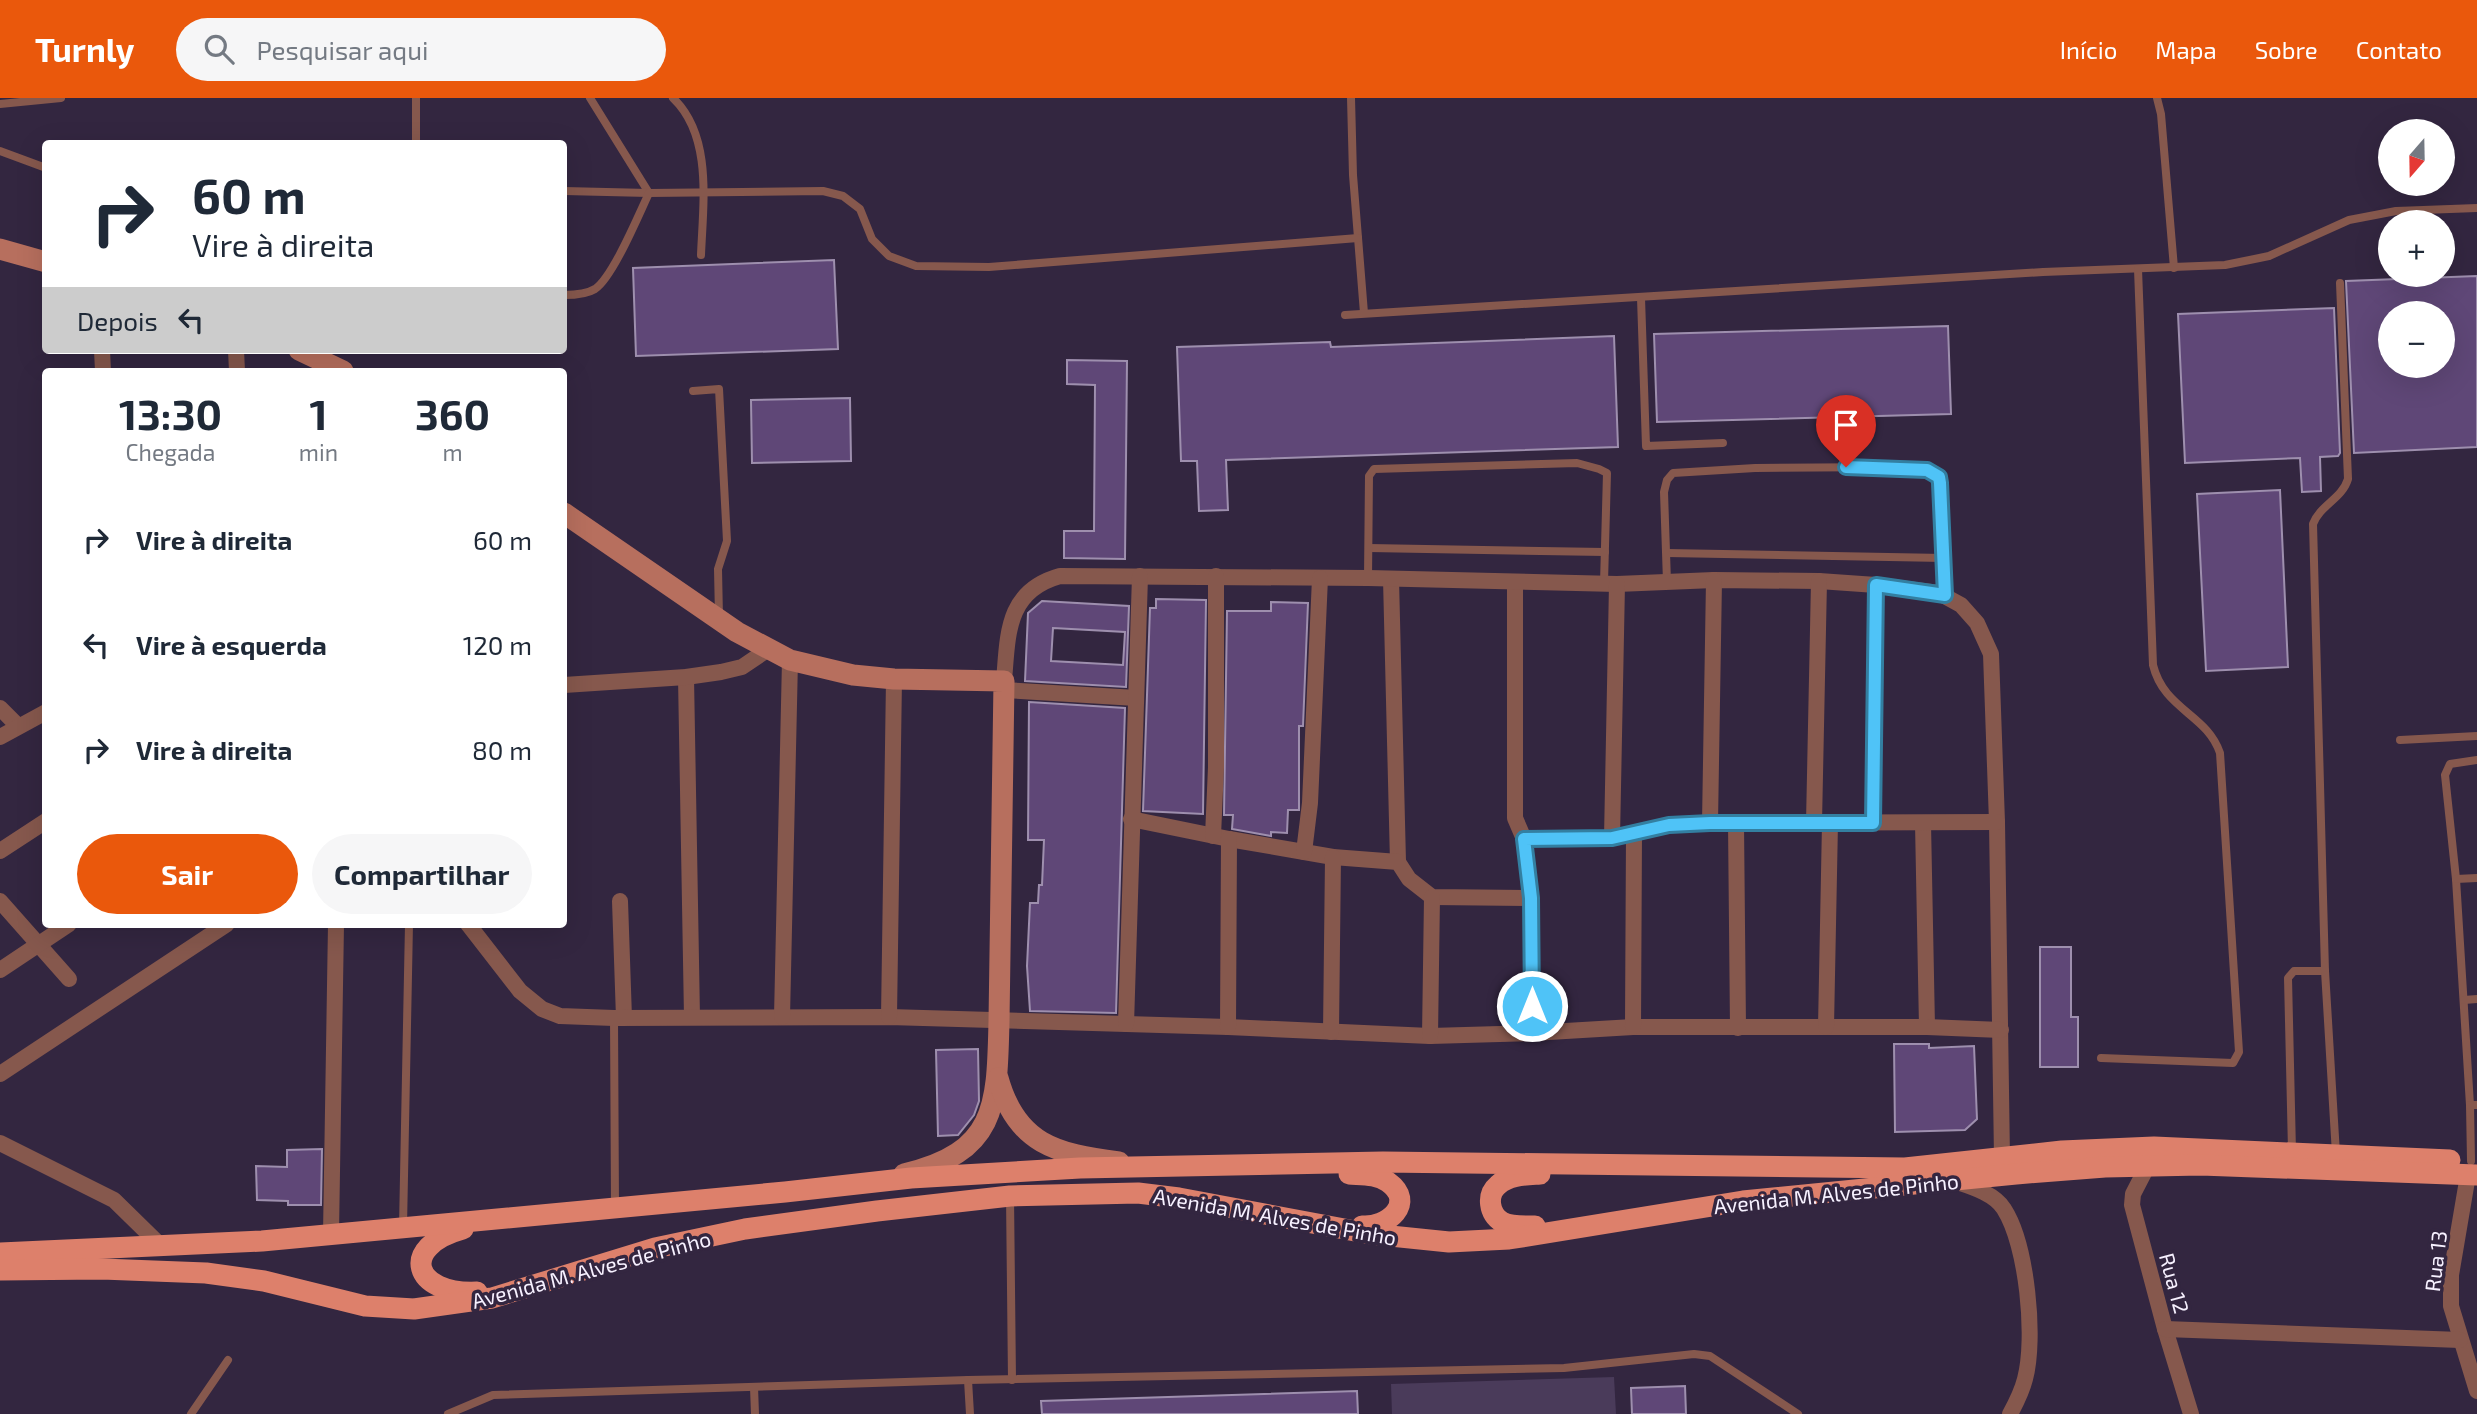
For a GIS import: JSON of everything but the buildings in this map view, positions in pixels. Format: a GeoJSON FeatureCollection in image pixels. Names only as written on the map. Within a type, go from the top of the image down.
{"type":"FeatureCollection","features":[{"type":"Feature","properties":{"kind":"main road","name":"Avenida M. Alves de Pinho"},"geometry":{"type":"LineString","coordinates":[[0,1253],[162,1247],[331,1234],[785,1192],[863,1182],[1019,1171],[1383,1162],[1905,1168],[2062,1152],[2154,1147],[2336,1155],[2473,1168]]}},
{"type":"Feature","properties":{"kind":"main road","name":"Avenida M. Alves de Pinho"},"geometry":{"type":"LineString","coordinates":[[0,1270],[102,1269],[206,1273],[264,1281],[365,1306],[414,1309],[492,1298],[655,1248],[745,1229],[1010,1196],[1138,1193],[1179,1198],[1371,1234],[1450,1242],[1508,1239],[1742,1201],[1951,1180],[2148,1165],[2473,1168]]}},
{"type":"Feature","properties":{"kind":"main road"},"geometry":{"type":"LineString","coordinates":[[1244,1166],[1375,1176],[1387,1180],[1396,1189],[1399,1199],[1398,1209],[1385,1223],[1366,1227],[1245,1210]]}},
{"type":"Feature","properties":{"kind":"main road"},"geometry":{"type":"LineString","coordinates":[[1650,1215],[1518,1226],[1503,1223],[1493,1214],[1490,1203],[1492,1192],[1499,1184],[1522,1175],[1654,1166]]}},
{"type":"Feature","properties":{"kind":"main road"},"geometry":{"type":"LineString","coordinates":[[527,1216],[482,1224],[439,1237],[426,1249],[422,1270],[424,1277],[452,1291],[480,1292],[538,1284]]}},
{"type":"Feature","properties":{"kind":"street"},"geometry":{"type":"LineString","coordinates":[[0,249],[42,261]]}},
{"type":"Feature","properties":{"kind":"street"},"geometry":{"type":"LineString","coordinates":[[307,354],[337,368]]}},
{"type":"Feature","properties":{"kind":"street"},"geometry":{"type":"LineString","coordinates":[[567,515],[720,620],[767,650],[790,660],[853,676],[1004,685],[1136,698]]}},
{"type":"Feature","properties":{"kind":"street"},"geometry":{"type":"LineString","coordinates":[[863,1182],[931,1167],[951,1158],[982,1130],[991,1111],[998,1076],[1004,685],[1009,631],[1014,611],[1021,599],[1045,580],[1060,576],[1610,583],[1819,581],[1876,585],[1945,595],[1961,605],[1978,623],[1991,654],[1997,822],[2002,1158]]}},
{"type":"Feature","properties":{"kind":"street"},"geometry":{"type":"LineString","coordinates":[[1126,1024],[1140,576]]}},
{"type":"Feature","properties":{"kind":"street"},"geometry":{"type":"LineString","coordinates":[[1216,576],[1216,767],[1228,1027]]}},
{"type":"Feature","properties":{"kind":"street"},"geometry":{"type":"LineString","coordinates":[[1304,852],[1310,803],[1320,578]]}},
{"type":"Feature","properties":{"kind":"street"},"geometry":{"type":"LineString","coordinates":[[1391,579],[1398,862],[1409,879],[1432,897],[1531,898]]}},
{"type":"Feature","properties":{"kind":"street"},"geometry":{"type":"LineString","coordinates":[[1710,823],[1714,580]]}},
{"type":"Feature","properties":{"kind":"street"},"geometry":{"type":"LineString","coordinates":[[1819,581],[1826,1027]]}},
{"type":"Feature","properties":{"kind":"street"},"geometry":{"type":"LineString","coordinates":[[1515,582],[1515,818],[1524,839],[1531,898],[1532,1033]]}},
{"type":"Feature","properties":{"kind":"street"},"geometry":{"type":"LineString","coordinates":[[1610,583],[1612,838]]}},
{"type":"Feature","properties":{"kind":"street"},"geometry":{"type":"LineString","coordinates":[[1873,823],[1876,585]]}},
{"type":"Feature","properties":{"kind":"street"},"geometry":{"type":"LineString","coordinates":[[567,685],[686,677],[742,667],[767,650]]}},
{"type":"Feature","properties":{"kind":"street"},"geometry":{"type":"LineString","coordinates":[[782,1017],[790,660]]}},
{"type":"Feature","properties":{"kind":"street"},"geometry":{"type":"LineString","coordinates":[[686,677],[692,1017]]}},
{"type":"Feature","properties":{"kind":"street"},"geometry":{"type":"LineString","coordinates":[[889,1017],[894,679]]}},
{"type":"Feature","properties":{"kind":"street"},"geometry":{"type":"LineString","coordinates":[[0,708],[18,726]]}},
{"type":"Feature","properties":{"kind":"street"},"geometry":{"type":"LineString","coordinates":[[0,737],[42,714]]}},
{"type":"Feature","properties":{"kind":"street"},"geometry":{"type":"LineString","coordinates":[[1131,818],[1221,838],[1333,857],[1398,862]]}},
{"type":"Feature","properties":{"kind":"street"},"geometry":{"type":"LineString","coordinates":[[1524,839],[1612,838],[1669,825],[1710,823],[1997,822]]}},
{"type":"Feature","properties":{"kind":"street"},"geometry":{"type":"LineString","coordinates":[[1737,823],[1738,1028]]}},
{"type":"Feature","properties":{"kind":"street"},"geometry":{"type":"LineString","coordinates":[[1923,823],[1927,1027]]}},
{"type":"Feature","properties":{"kind":"street"},"geometry":{"type":"LineString","coordinates":[[0,852],[42,824]]}},
{"type":"Feature","properties":{"kind":"street"},"geometry":{"type":"LineString","coordinates":[[1633,1027],[1634,834]]}},
{"type":"Feature","properties":{"kind":"street"},"geometry":{"type":"LineString","coordinates":[[1331,1032],[1333,857]]}},
{"type":"Feature","properties":{"kind":"street"},"geometry":{"type":"LineString","coordinates":[[1430,1036],[1432,897]]}},
{"type":"Feature","properties":{"kind":"street"},"geometry":{"type":"LineString","coordinates":[[0,901],[69,979]]}},
{"type":"Feature","properties":{"kind":"street"},"geometry":{"type":"LineString","coordinates":[[619,1018],[620,901]]}},
{"type":"Feature","properties":{"kind":"street"},"geometry":{"type":"LineString","coordinates":[[0,970],[63,928]]}},
{"type":"Feature","properties":{"kind":"street"},"geometry":{"type":"LineString","coordinates":[[0,1074],[221,928]]}},
{"type":"Feature","properties":{"kind":"street"},"geometry":{"type":"LineString","coordinates":[[331,1234],[336,928]]}},
{"type":"Feature","properties":{"kind":"street"},"geometry":{"type":"LineString","coordinates":[[471,928],[520,991],[542,1009],[560,1016],[889,1017],[1430,1036],[1633,1027],[1927,1027],[2001,1030]]}},
{"type":"Feature","properties":{"kind":"street"},"geometry":{"type":"LineString","coordinates":[[998,1076],[1004,1101],[1017,1123],[1034,1139],[1081,1155],[1160,1167]]}},
{"type":"Feature","properties":{"kind":"street"},"geometry":{"type":"LineString","coordinates":[[0,1143],[114,1200],[162,1247]]}},
{"type":"Feature","properties":{"kind":"street","name":"Rua 12"},"geometry":{"type":"LineString","coordinates":[[2148,1165],[2133,1194],[2132,1205],[2191,1414]]}},
{"type":"Feature","properties":{"kind":"street","name":"Rua 13"},"geometry":{"type":"LineString","coordinates":[[2473,1168],[2451,1275],[2451,1306],[2477,1391]]}},
{"type":"Feature","properties":{"kind":"street"},"geometry":{"type":"LineString","coordinates":[[1951,1180],[1979,1190],[2003,1206],[2022,1264],[2029,1308],[2030,1347],[2025,1379],[2010,1414]]}},
{"type":"Feature","properties":{"kind":"street"},"geometry":{"type":"LineString","coordinates":[[2165,1329],[2460,1340]]}},
{"type":"Feature","properties":{"kind":"lane"},"geometry":{"type":"LineString","coordinates":[[0,104],[61,98]]}},
{"type":"Feature","properties":{"kind":"lane"},"geometry":{"type":"LineString","coordinates":[[409,98],[416,103],[416,140]]}},
{"type":"Feature","properties":{"kind":"lane"},"geometry":{"type":"LineString","coordinates":[[590,98],[649,193]]}},
{"type":"Feature","properties":{"kind":"lane"},"geometry":{"type":"LineString","coordinates":[[673,98],[691,121],[698,144],[704,193],[701,255]]}},
{"type":"Feature","properties":{"kind":"lane"},"geometry":{"type":"LineString","coordinates":[[1351,98],[1353,175],[1364,313]]}},
{"type":"Feature","properties":{"kind":"lane"},"geometry":{"type":"LineString","coordinates":[[2157,98],[2161,114],[2174,268]]}},
{"type":"Feature","properties":{"kind":"lane"},"geometry":{"type":"LineString","coordinates":[[0,151],[42,167]]}},
{"type":"Feature","properties":{"kind":"lane"},"geometry":{"type":"LineString","coordinates":[[567,191],[823,191],[843,196],[860,209],[872,239],[889,256],[916,266],[989,267],[1358,238]]}},
{"type":"Feature","properties":{"kind":"lane"},"geometry":{"type":"LineString","coordinates":[[567,295],[595,289],[609,271],[649,193]]}},
{"type":"Feature","properties":{"kind":"lane"},"geometry":{"type":"LineString","coordinates":[[1345,315],[2043,272],[2225,265],[2269,256],[2349,220],[2396,211],[2477,208]]}},
{"type":"Feature","properties":{"kind":"lane"},"geometry":{"type":"LineString","coordinates":[[2101,1058],[2233,1063],[2239,1052],[2220,753],[2212,734],[2163,691],[2153,665],[2138,269]]}},
{"type":"Feature","properties":{"kind":"lane"},"geometry":{"type":"LineString","coordinates":[[2336,1155],[2325,971],[2313,524],[2318,513],[2344,490],[2348,479],[2340,283]]}},
{"type":"Feature","properties":{"kind":"lane"},"geometry":{"type":"LineString","coordinates":[[1641,298],[1646,446],[1723,443]]}},
{"type":"Feature","properties":{"kind":"lane"},"geometry":{"type":"LineString","coordinates":[[693,391],[719,389],[727,541],[718,569],[720,620]]}},
{"type":"Feature","properties":{"kind":"lane"},"geometry":{"type":"LineString","coordinates":[[1368,578],[1369,476],[1374,469],[1577,463],[1607,473],[1605,552],[1610,583]]}},
{"type":"Feature","properties":{"kind":"lane"},"geometry":{"type":"LineString","coordinates":[[1667,582],[1664,492],[1667,480],[1673,473],[1755,468],[1893,467],[1927,470],[1939,477],[1945,595]]}},
{"type":"Feature","properties":{"kind":"lane"},"geometry":{"type":"LineString","coordinates":[[1369,548],[1605,552]]}},
{"type":"Feature","properties":{"kind":"lane"},"geometry":{"type":"LineString","coordinates":[[1667,553],[1944,558]]}},
{"type":"Feature","properties":{"kind":"lane"},"geometry":{"type":"LineString","coordinates":[[2400,740],[2477,737]]}},
{"type":"Feature","properties":{"kind":"lane"},"geometry":{"type":"LineString","coordinates":[[2473,1168],[2473,1105],[2456,879],[2445,775],[2450,764],[2477,760]]}},
{"type":"Feature","properties":{"kind":"lane"},"geometry":{"type":"LineString","coordinates":[[2456,879],[2477,878]]}},
{"type":"Feature","properties":{"kind":"lane"},"geometry":{"type":"LineString","coordinates":[[403,1227],[409,928]]}},
{"type":"Feature","properties":{"kind":"lane"},"geometry":{"type":"LineString","coordinates":[[2292,1154],[2288,978],[2294,971],[2325,971]]}},
{"type":"Feature","properties":{"kind":"lane"},"geometry":{"type":"LineString","coordinates":[[2463,1000],[2477,999]]}},
{"type":"Feature","properties":{"kind":"lane"},"geometry":{"type":"LineString","coordinates":[[615,1207],[619,1018]]}},
{"type":"Feature","properties":{"kind":"lane"},"geometry":{"type":"LineString","coordinates":[[1010,1196],[1012,1380]]}},
{"type":"Feature","properties":{"kind":"lane"},"geometry":{"type":"LineString","coordinates":[[448,1414],[493,1395],[968,1380],[1564,1368],[1694,1354],[1710,1356],[1798,1414]]}},
{"type":"Feature","properties":{"kind":"lane"},"geometry":{"type":"LineString","coordinates":[[191,1414],[228,1360]]}},
{"type":"Feature","properties":{"kind":"lane"},"geometry":{"type":"LineString","coordinates":[[968,1380],[970,1414]]}},
{"type":"Feature","properties":{"kind":"lane"},"geometry":{"type":"LineString","coordinates":[[754,1387],[755,1414]]}},
{"type":"Feature","properties":{"kind":"shaded area"},"geometry":{"type":"Polygon","coordinates":[[[1614,1377],[1616,1414],[1392,1414],[1391,1384],[1614,1377]]]}},
{"type":"Feature","properties":{"kind":"route"},"geometry":{"type":"LineString","coordinates":[[1532,1006],[1531,898],[1524,839],[1612,838],[1669,825],[1710,823],[1873,823],[1876,585],[1945,595],[1940,483],[1939,477],[1927,470],[1846,467]]}}]}
